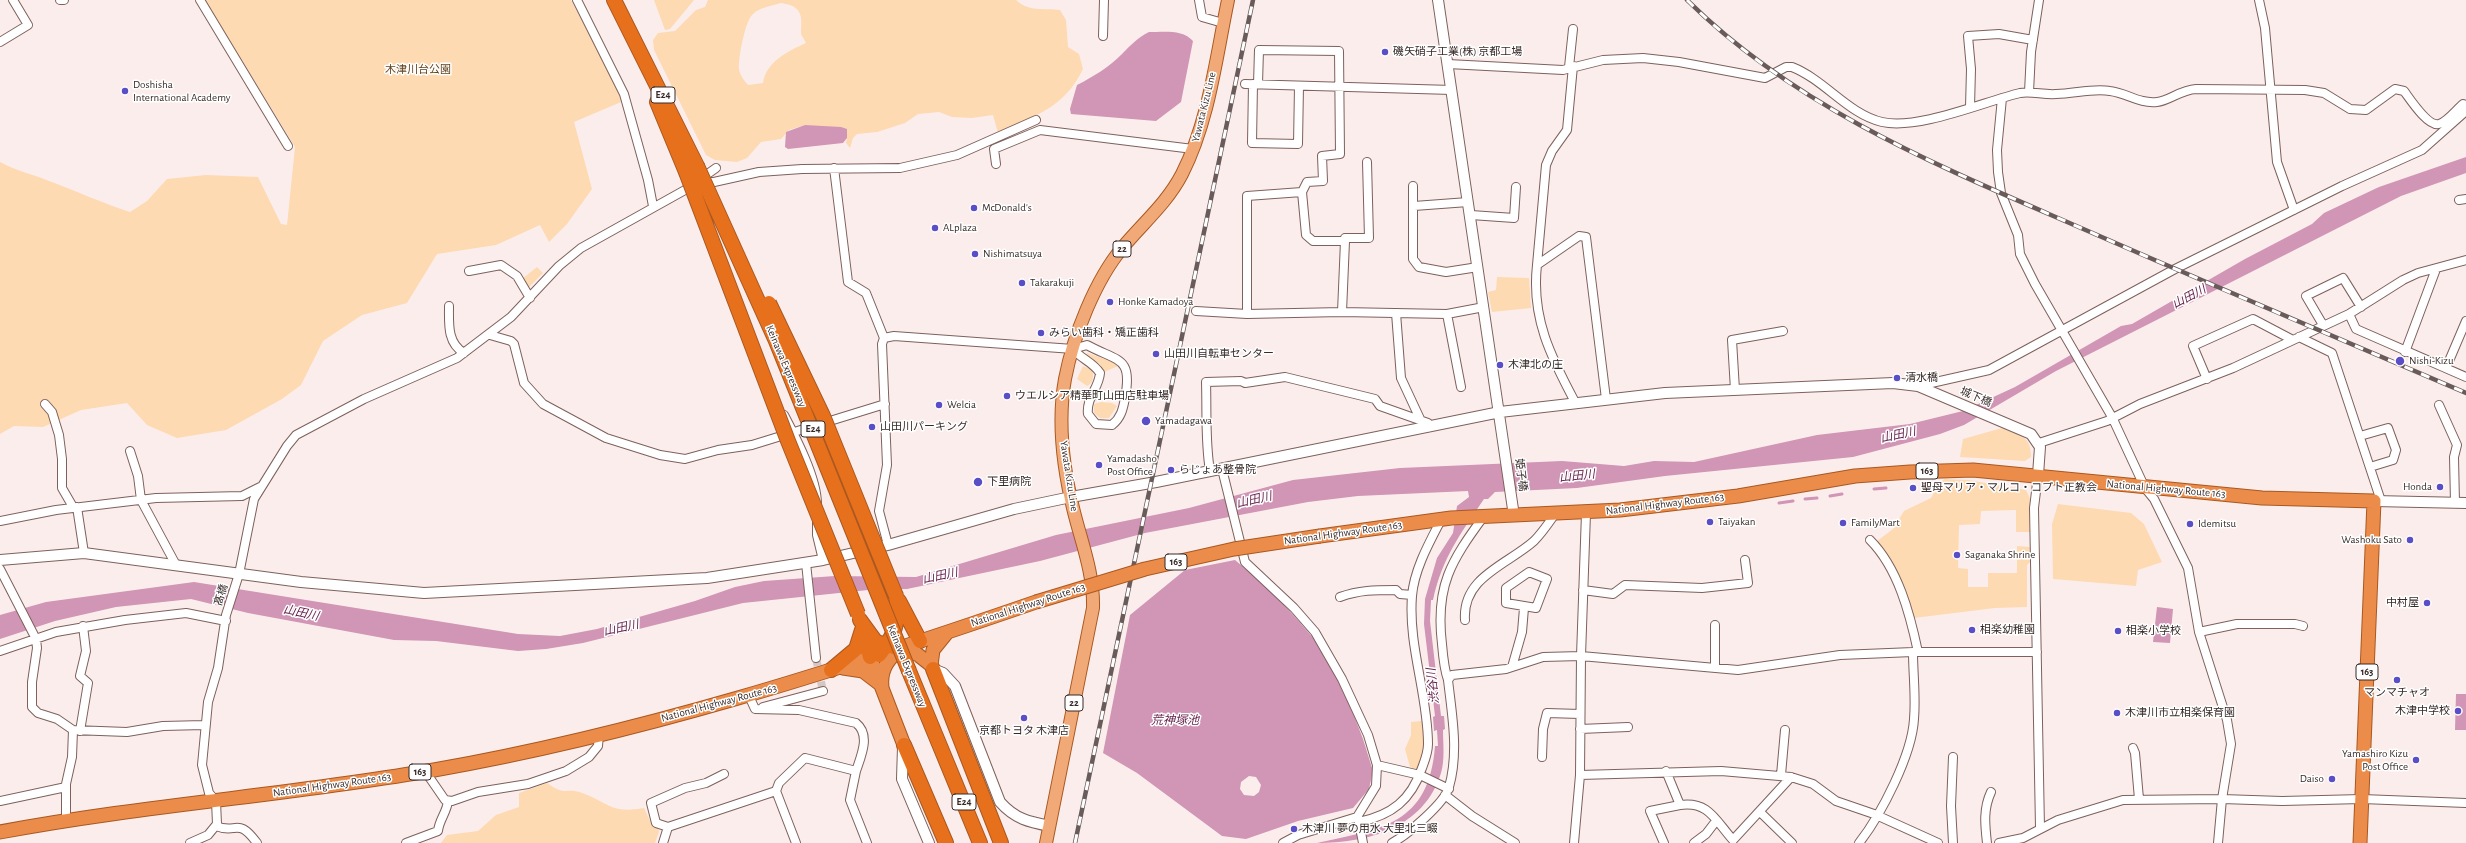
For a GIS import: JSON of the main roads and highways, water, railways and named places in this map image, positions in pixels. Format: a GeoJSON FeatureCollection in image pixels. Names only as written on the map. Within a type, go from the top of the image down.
{"type":"FeatureCollection","features":[{"type":"Feature","properties":{"kind":"highway"},"geometry":{"type":"LineString","coordinates":[[614,0],[691,169],[788,441],[860,621],[871,637],[887,651],[917,654],[932,667]]}},
{"type":"Feature","properties":{"kind":"highway","name":"Keinawa Expressway"},"geometry":{"type":"LineString","coordinates":[[691,169],[709,192],[818,444],[980,843]]}},
{"type":"Feature","properties":{"kind":"highway"},"geometry":{"type":"LineString","coordinates":[[709,192],[758,280],[823,416],[896,596],[902,616],[920,641],[932,667],[1001,843]]}},
{"type":"Feature","properties":{"kind":"highway","name":"National Highway Route 163"},"geometry":{"type":"LineString","coordinates":[[0,832],[66,820],[216,801],[425,771],[599,734],[749,696],[1036,602],[1145,569],[1234,549],[1446,519],[1482,516],[1586,513],[1738,496],[1855,476],[1910,472],[1973,470],[2038,475],[2145,488],[2262,498],[2377,501],[2360,843]]}},
{"type":"Feature","properties":{"kind":"highway"},"geometry":{"type":"LineString","coordinates":[[882,688],[887,651],[902,616]]}},
{"type":"Feature","properties":{"kind":"highway"},"geometry":{"type":"LineString","coordinates":[[860,621],[887,651],[891,658],[884,670],[882,688],[904,745],[946,843]]}},
{"type":"Feature","properties":{"kind":"highway"},"geometry":{"type":"LineString","coordinates":[[834,669],[856,650],[860,621]]}},
{"type":"Feature","properties":{"kind":"highway"},"geometry":{"type":"LineString","coordinates":[[932,667],[936,644],[951,631]]}},
{"type":"Feature","properties":{"kind":"highway"},"geometry":{"type":"LineString","coordinates":[[834,669],[863,671],[882,688]]}},
{"type":"Feature","properties":{"kind":"highway","name":"Keinawa Expressway"},"geometry":{"type":"LineString","coordinates":[[946,762],[971,843]]}},
{"type":"Feature","properties":{"kind":"main road","name":"Yawata Kizu Line"},"geometry":{"type":"LineString","coordinates":[[1046,843],[1090,628],[1093,591],[1088,562],[1074,511],[1064,460],[1062,423],[1065,378],[1073,349],[1108,268],[1123,247],[1163,204],[1182,175],[1201,125],[1228,0]]}},
{"type":"Feature","properties":{"kind":"water"},"geometry":{"type":"Polygon","coordinates":[[[1149,32],[1178,33],[1189,37],[1193,41],[1181,102],[1156,121],[1071,114],[1070,109],[1077,85],[1095,75],[1117,59],[1138,39],[1149,32]]]}},
{"type":"Feature","properties":{"kind":"water"},"geometry":{"type":"Polygon","coordinates":[[[805,125],[841,127],[847,129],[847,138],[843,143],[788,149],[785,147],[786,132],[805,125]]]}},
{"type":"Feature","properties":{"kind":"water"},"geometry":{"type":"Polygon","coordinates":[[[2466,157],[2466,173],[2401,196],[2056,371],[1964,425],[1940,434],[1853,457],[1665,476],[1577,488],[1495,492],[1488,499],[1484,499],[1453,546],[1442,571],[1433,600],[1431,600],[1430,621],[1441,716],[1444,716],[1445,729],[1443,730],[1443,757],[1441,773],[1433,792],[1422,807],[1408,819],[1392,829],[1356,840],[1317,843],[1362,833],[1381,827],[1398,819],[1412,808],[1423,793],[1431,772],[1435,746],[1438,746],[1437,730],[1434,731],[1433,717],[1435,716],[1424,624],[1425,599],[1437,558],[1453,533],[1457,506],[1469,497],[1468,491],[1358,496],[1308,502],[1145,533],[1040,561],[907,589],[868,590],[743,603],[583,643],[546,649],[518,651],[436,641],[394,640],[248,613],[191,599],[116,607],[55,621],[0,639],[0,615],[46,602],[194,582],[518,634],[560,636],[597,629],[695,601],[735,587],[764,581],[835,576],[916,577],[1056,535],[1189,508],[1293,480],[1400,468],[1562,461],[1624,466],[1654,461],[1694,462],[1817,435],[1910,424],[1963,411],[2015,387],[2121,326],[2132,324],[2245,259],[2312,224],[2324,213],[2379,187],[2466,157]]]}},
{"type":"Feature","properties":{"kind":"water","name":"荒神塚池"},"geometry":{"type":"Polygon","coordinates":[[[1235,560],[1268,588],[1314,639],[1348,700],[1373,771],[1369,789],[1353,808],[1298,821],[1246,839],[1222,836],[1137,773],[1103,753],[1130,615],[1185,570],[1235,560]],[[1249,776],[1241,782],[1240,789],[1244,795],[1254,796],[1259,792],[1261,785],[1256,777],[1249,776]]]}},
{"type":"Feature","properties":{"kind":"water"},"geometry":{"type":"Polygon","coordinates":[[[2157,607],[2173,609],[2170,643],[2153,642],[2157,607]]]}},
{"type":"Feature","properties":{"kind":"water"},"geometry":{"type":"Polygon","coordinates":[[[2456,694],[2466,694],[2466,730],[2455,730],[2456,694]]]}},
{"type":"Feature","properties":{"kind":"waterway"},"geometry":{"type":"LineString","coordinates":[[1874,489],[1886,488]]}},
{"type":"Feature","properties":{"kind":"waterway"},"geometry":{"type":"LineString","coordinates":[[1830,496],[1842,494]]}},
{"type":"Feature","properties":{"kind":"waterway"},"geometry":{"type":"LineString","coordinates":[[1805,499],[1817,498]]}},
{"type":"Feature","properties":{"kind":"waterway"},"geometry":{"type":"LineString","coordinates":[[1779,503],[1793,501]]}},
{"type":"Feature","properties":{"kind":"tunnel"},"geometry":{"type":"LineString","coordinates":[[816,658],[823,691]]}},
{"type":"Feature","properties":{"kind":"railway"},"geometry":{"type":"LineString","coordinates":[[1075,843],[1253,0]]}},
{"type":"Feature","properties":{"kind":"railway"},"geometry":{"type":"LineString","coordinates":[[1687,0],[1730,39],[1775,73],[1823,104],[1924,158],[2129,249],[2466,393]]}},
{"type":"Feature","properties":{"kind":"place","name":"磯矢硝子工業(株) 京都工場"},"geometry":{"type":"Point","coordinates":[1385,52]}},
{"type":"Feature","properties":{"kind":"place","name":"Doshisha International Academy"},"geometry":{"type":"Point","coordinates":[125,91]}},
{"type":"Feature","properties":{"kind":"place","name":"McDonald's"},"geometry":{"type":"Point","coordinates":[974,208]}},
{"type":"Feature","properties":{"kind":"place","name":"ALplaza"},"geometry":{"type":"Point","coordinates":[935,228]}},
{"type":"Feature","properties":{"kind":"place","name":"Nishimatsuya"},"geometry":{"type":"Point","coordinates":[975,254]}},
{"type":"Feature","properties":{"kind":"place","name":"Takarakuji"},"geometry":{"type":"Point","coordinates":[1022,283]}},
{"type":"Feature","properties":{"kind":"place","name":"Honke Kamadoya"},"geometry":{"type":"Point","coordinates":[1110,302]}},
{"type":"Feature","properties":{"kind":"place","name":"みらい歯科・矯正歯科"},"geometry":{"type":"Point","coordinates":[1041,333]}},
{"type":"Feature","properties":{"kind":"place","name":"山田川自転車センター"},"geometry":{"type":"Point","coordinates":[1156,354]}},
{"type":"Feature","properties":{"kind":"place","name":"Nishi-Kizu"},"geometry":{"type":"Point","coordinates":[2400,361]}},
{"type":"Feature","properties":{"kind":"place","name":"木津北の庄"},"geometry":{"type":"Point","coordinates":[1500,365]}},
{"type":"Feature","properties":{"kind":"place","name":"清水橋"},"geometry":{"type":"Point","coordinates":[1897,378]}},
{"type":"Feature","properties":{"kind":"place","name":"ウエルシア精華町山田店駐車場"},"geometry":{"type":"Point","coordinates":[1007,396]}},
{"type":"Feature","properties":{"kind":"place","name":"Welcia"},"geometry":{"type":"Point","coordinates":[939,405]}},
{"type":"Feature","properties":{"kind":"place","name":"Yamadagawa"},"geometry":{"type":"Point","coordinates":[1146,421]}},
{"type":"Feature","properties":{"kind":"place","name":"山田川パーキング"},"geometry":{"type":"Point","coordinates":[872,427]}},
{"type":"Feature","properties":{"kind":"place","name":"Yamadasho Post Office"},"geometry":{"type":"Point","coordinates":[1099,465]}},
{"type":"Feature","properties":{"kind":"place","name":"らじょあ整骨院"},"geometry":{"type":"Point","coordinates":[1171,470]}},
{"type":"Feature","properties":{"kind":"place","name":"下里病院"},"geometry":{"type":"Point","coordinates":[978,482]}},
{"type":"Feature","properties":{"kind":"place","name":"Honda"},"geometry":{"type":"Point","coordinates":[2440,487]}},
{"type":"Feature","properties":{"kind":"place","name":"聖母マリア・マルコ・コプト正教会"},"geometry":{"type":"Point","coordinates":[1913,488]}},
{"type":"Feature","properties":{"kind":"place","name":"Taiyakan"},"geometry":{"type":"Point","coordinates":[1710,522]}},
{"type":"Feature","properties":{"kind":"place","name":"FamilyMart"},"geometry":{"type":"Point","coordinates":[1843,523]}},
{"type":"Feature","properties":{"kind":"place","name":"Idemitsu"},"geometry":{"type":"Point","coordinates":[2190,524]}},
{"type":"Feature","properties":{"kind":"place","name":"Washoku Sato"},"geometry":{"type":"Point","coordinates":[2410,540]}},
{"type":"Feature","properties":{"kind":"place","name":"Saganaka Shrine"},"geometry":{"type":"Point","coordinates":[1957,555]}},
{"type":"Feature","properties":{"kind":"place","name":"中村屋"},"geometry":{"type":"Point","coordinates":[2427,603]}},
{"type":"Feature","properties":{"kind":"place","name":"相楽幼稚園"},"geometry":{"type":"Point","coordinates":[1972,630]}},
{"type":"Feature","properties":{"kind":"place","name":"相楽小学校"},"geometry":{"type":"Point","coordinates":[2118,631]}},
{"type":"Feature","properties":{"kind":"place","name":"マンマチャオ"},"geometry":{"type":"Point","coordinates":[2397,680]}},
{"type":"Feature","properties":{"kind":"place","name":"木津中学校"},"geometry":{"type":"Point","coordinates":[2458,711]}},
{"type":"Feature","properties":{"kind":"place","name":"木津川市立相楽保育園"},"geometry":{"type":"Point","coordinates":[2117,713]}},
{"type":"Feature","properties":{"kind":"place","name":"京都トヨタ 木津店"},"geometry":{"type":"Point","coordinates":[1024,718]}},
{"type":"Feature","properties":{"kind":"place","name":"Yamashiro Kizu Post Office"},"geometry":{"type":"Point","coordinates":[2416,760]}},
{"type":"Feature","properties":{"kind":"place","name":"Daiso"},"geometry":{"type":"Point","coordinates":[2332,779]}},
{"type":"Feature","properties":{"kind":"place","name":"木津川 夢の用水 大里北三畷"},"geometry":{"type":"Point","coordinates":[1294,829]}},
{"type":"Feature","properties":{"kind":"park label","name":"木津川台公園"},"geometry":{"type":"Point","coordinates":[418,70]}},
{"type":"Feature","properties":{"kind":"water label","name":"山田川"},"geometry":{"type":"Point","coordinates":[2189,297]}},
{"type":"Feature","properties":{"kind":"water label","name":"山田川"},"geometry":{"type":"Point","coordinates":[1898,435]}},
{"type":"Feature","properties":{"kind":"water label","name":"山田川"},"geometry":{"type":"Point","coordinates":[1577,476]}},
{"type":"Feature","properties":{"kind":"water label","name":"山田川"},"geometry":{"type":"Point","coordinates":[1254,500]}},
{"type":"Feature","properties":{"kind":"water label","name":"山田川"},"geometry":{"type":"Point","coordinates":[940,576]}},
{"type":"Feature","properties":{"kind":"water label","name":"山田川"},"geometry":{"type":"Point","coordinates":[301,613]}},
{"type":"Feature","properties":{"kind":"water label","name":"山田川"},"geometry":{"type":"Point","coordinates":[621,628]}},
{"type":"Feature","properties":{"kind":"water label","name":"渋谷川"},"geometry":{"type":"Point","coordinates":[1433,686]}}]}
